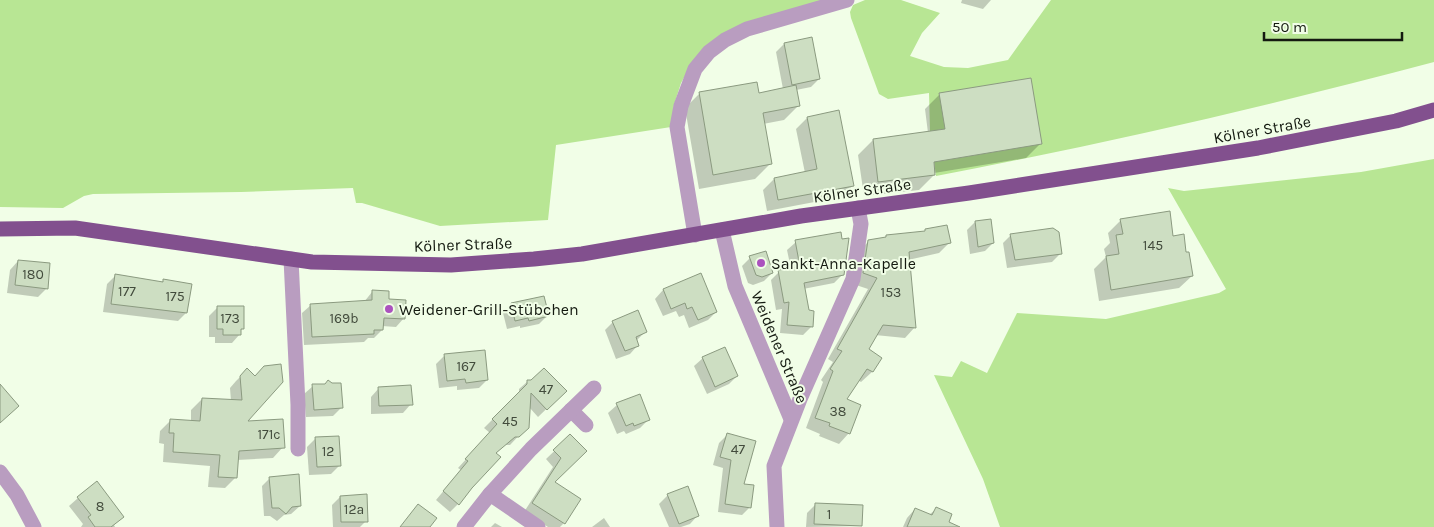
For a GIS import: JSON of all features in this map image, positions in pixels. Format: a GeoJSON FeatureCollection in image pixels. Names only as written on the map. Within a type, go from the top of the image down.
{"type":"FeatureCollection","features":[{"type":"Feature","properties":{"kind":"main road","name":"Kölner Straße"},"geometry":{"type":"LineString","coordinates":[[0,229],[75,228],[312,262],[451,265],[567,256],[801,216],[969,193],[1258,148],[1396,121],[1434,110]]}},
{"type":"Feature","properties":{"kind":"street"},"geometry":{"type":"LineString","coordinates":[[696,235],[678,127],[681,106],[687,87],[696,69],[709,52],[725,40],[747,29],[847,0]]}},
{"type":"Feature","properties":{"kind":"street","name":"Weidener Straße"},"geometry":{"type":"LineString","coordinates":[[778,527],[774,466],[791,419],[853,279],[861,224],[858,208]]}},
{"type":"Feature","properties":{"kind":"street","name":"Weidener Straße"},"geometry":{"type":"LineString","coordinates":[[722,230],[727,258],[738,295],[791,419]]}},
{"type":"Feature","properties":{"kind":"street"},"geometry":{"type":"LineString","coordinates":[[291,259],[298,405],[298,449]]}},
{"type":"Feature","properties":{"kind":"street"},"geometry":{"type":"LineString","coordinates":[[464,527],[490,494],[531,449],[594,388]]}},
{"type":"Feature","properties":{"kind":"street"},"geometry":{"type":"LineString","coordinates":[[571,410],[586,425]]}},
{"type":"Feature","properties":{"kind":"street"},"geometry":{"type":"LineString","coordinates":[[0,472],[17,496],[34,527]]}},
{"type":"Feature","properties":{"kind":"street"},"geometry":{"type":"LineString","coordinates":[[490,494],[538,527]]}},
{"type":"Feature","properties":{"kind":"green space"},"geometry":{"type":"Polygon","coordinates":[[[0,0],[828,0],[744,24],[691,65],[681,83],[674,105],[671,127],[556,145],[548,220],[440,226],[362,203],[356,203],[353,188],[93,194],[84,196],[63,208],[0,207],[0,0]]]}},
{"type":"Feature","properties":{"kind":"green space"},"geometry":{"type":"Polygon","coordinates":[[[865,0],[901,0],[940,13],[922,33],[910,56],[944,67],[968,68],[1008,60],[1051,0],[1434,0],[1434,62],[1186,124],[936,176],[930,131],[929,93],[888,99],[879,94],[850,12],[853,5],[865,0]]]}},
{"type":"Feature","properties":{"kind":"green space"},"geometry":{"type":"Polygon","coordinates":[[[1434,159],[1434,527],[1000,527],[983,479],[934,375],[952,377],[961,361],[987,373],[1017,313],[1106,319],[1219,293],[1226,289],[1168,188],[1184,191],[1361,172],[1434,159]]]}},
{"type":"Feature","properties":{"kind":"building"},"geometry":{"type":"Polygon","coordinates":[[[812,37],[820,79],[792,85],[784,43],[812,37]]]}},
{"type":"Feature","properties":{"kind":"building"},"geometry":{"type":"Polygon","coordinates":[[[1031,78],[1042,144],[934,162],[935,175],[878,182],[873,139],[945,129],[939,93],[1031,78]]]}},
{"type":"Feature","properties":{"kind":"building"},"geometry":{"type":"Polygon","coordinates":[[[757,82],[759,93],[796,85],[800,106],[763,113],[772,164],[713,175],[699,92],[757,82]]]}},
{"type":"Feature","properties":{"kind":"building"},"geometry":{"type":"Polygon","coordinates":[[[839,110],[854,186],[778,200],[774,178],[817,169],[807,117],[839,110]]]}},
{"type":"Feature","properties":{"kind":"building"},"geometry":{"type":"Polygon","coordinates":[[[1170,211],[1173,236],[1184,234],[1186,252],[1189,252],[1193,276],[1111,290],[1106,256],[1119,254],[1116,235],[1123,234],[1120,219],[1170,211]]]}},
{"type":"Feature","properties":{"kind":"building"},"geometry":{"type":"Polygon","coordinates":[[[991,219],[994,243],[978,247],[975,221],[991,219]]]}},
{"type":"Feature","properties":{"kind":"building"},"geometry":{"type":"Polygon","coordinates":[[[947,225],[951,243],[909,252],[916,328],[883,325],[869,349],[882,358],[873,372],[867,369],[847,399],[861,405],[850,434],[829,426],[830,423],[815,418],[833,371],[830,369],[842,351],[837,349],[877,278],[863,273],[868,240],[886,237],[886,235],[925,231],[925,229],[947,225]]]}},
{"type":"Feature","properties":{"kind":"building"},"geometry":{"type":"Polygon","coordinates":[[[1053,228],[1059,232],[1062,254],[1015,260],[1010,234],[1053,228]]]}},
{"type":"Feature","properties":{"kind":"building"},"geometry":{"type":"Polygon","coordinates":[[[841,232],[842,239],[849,238],[844,275],[804,283],[809,310],[814,311],[813,327],[787,325],[789,302],[784,303],[778,270],[800,267],[795,240],[841,232]]]}},
{"type":"Feature","properties":{"kind":"building","name":"Sankt-Anna-Kapelle"},"geometry":{"type":"Polygon","coordinates":[[[766,251],[773,273],[762,277],[756,275],[749,256],[766,251]]]}},
{"type":"Feature","properties":{"kind":"building"},"geometry":{"type":"Polygon","coordinates":[[[18,260],[50,263],[48,289],[15,285],[18,260]]]}},
{"type":"Feature","properties":{"kind":"building"},"geometry":{"type":"Polygon","coordinates":[[[701,273],[717,312],[698,320],[692,307],[687,309],[685,303],[671,309],[663,289],[701,273]]]}},
{"type":"Feature","properties":{"kind":"building"},"geometry":{"type":"Polygon","coordinates":[[[115,274],[163,282],[163,279],[192,284],[187,313],[111,304],[115,274]]]}},
{"type":"Feature","properties":{"kind":"building"},"geometry":{"type":"Polygon","coordinates":[[[372,290],[389,291],[389,299],[406,300],[405,319],[384,318],[383,330],[374,330],[374,334],[312,337],[310,304],[372,300],[372,290]]]}},
{"type":"Feature","properties":{"kind":"building"},"geometry":{"type":"Polygon","coordinates":[[[544,296],[549,316],[529,321],[528,318],[515,321],[511,303],[544,296]]]}},
{"type":"Feature","properties":{"kind":"building"},"geometry":{"type":"Polygon","coordinates":[[[217,306],[244,306],[244,329],[241,329],[241,335],[223,335],[223,329],[217,329],[217,306]]]}},
{"type":"Feature","properties":{"kind":"building"},"geometry":{"type":"Polygon","coordinates":[[[638,310],[647,332],[636,337],[639,346],[625,351],[612,321],[638,310]]]}},
{"type":"Feature","properties":{"kind":"building"},"geometry":{"type":"Polygon","coordinates":[[[725,347],[738,376],[715,387],[702,357],[725,347]]]}},
{"type":"Feature","properties":{"kind":"building"},"geometry":{"type":"Polygon","coordinates":[[[485,350],[488,380],[466,383],[465,379],[447,381],[444,354],[485,350]]]}},
{"type":"Feature","properties":{"kind":"building"},"geometry":{"type":"Polygon","coordinates":[[[281,364],[283,382],[248,421],[283,419],[285,448],[239,451],[237,478],[218,477],[220,455],[173,452],[174,433],[169,433],[170,419],[200,421],[202,398],[242,400],[240,376],[247,368],[255,376],[264,366],[281,364]]]}},
{"type":"Feature","properties":{"kind":"building"},"geometry":{"type":"Polygon","coordinates":[[[544,368],[567,391],[547,410],[531,393],[529,428],[496,453],[501,457],[459,505],[443,491],[468,461],[465,459],[497,424],[492,419],[527,384],[527,380],[531,380],[544,368]]]}},
{"type":"Feature","properties":{"kind":"building"},"geometry":{"type":"Polygon","coordinates":[[[328,380],[332,383],[341,383],[343,408],[314,410],[312,384],[325,384],[328,380]]]}},
{"type":"Feature","properties":{"kind":"building"},"geometry":{"type":"Polygon","coordinates":[[[0,384],[19,406],[0,423],[0,384]]]}},
{"type":"Feature","properties":{"kind":"building"},"geometry":{"type":"Polygon","coordinates":[[[411,385],[413,405],[379,406],[378,387],[411,385]]]}},
{"type":"Feature","properties":{"kind":"building"},"geometry":{"type":"Polygon","coordinates":[[[640,394],[650,420],[634,426],[633,423],[626,426],[616,403],[640,394]]]}},
{"type":"Feature","properties":{"kind":"building"},"geometry":{"type":"Polygon","coordinates":[[[727,433],[756,441],[744,484],[754,485],[751,508],[725,504],[731,460],[720,457],[727,433]]]}},
{"type":"Feature","properties":{"kind":"building"},"geometry":{"type":"Polygon","coordinates":[[[570,434],[587,451],[555,482],[581,499],[565,524],[532,503],[561,458],[553,450],[570,434]]]}},
{"type":"Feature","properties":{"kind":"building"},"geometry":{"type":"Polygon","coordinates":[[[339,436],[341,466],[317,467],[315,437],[339,436]]]}},
{"type":"Feature","properties":{"kind":"building"},"geometry":{"type":"Polygon","coordinates":[[[299,474],[301,506],[292,507],[286,514],[279,508],[272,508],[269,477],[299,474]]]}},
{"type":"Feature","properties":{"kind":"building"},"geometry":{"type":"Polygon","coordinates":[[[97,481],[124,517],[111,527],[95,527],[88,517],[91,515],[77,497],[97,481]]]}},
{"type":"Feature","properties":{"kind":"building"},"geometry":{"type":"Polygon","coordinates":[[[688,486],[699,516],[679,524],[667,494],[688,486]]]}},
{"type":"Feature","properties":{"kind":"building"},"geometry":{"type":"Polygon","coordinates":[[[367,494],[368,522],[341,522],[340,496],[367,494]]]}},
{"type":"Feature","properties":{"kind":"building"},"geometry":{"type":"Polygon","coordinates":[[[815,503],[863,505],[862,526],[814,524],[815,503]]]}},
{"type":"Feature","properties":{"kind":"building"},"geometry":{"type":"Polygon","coordinates":[[[418,504],[437,518],[430,527],[400,527],[418,504]]]}},
{"type":"Feature","properties":{"kind":"building"},"geometry":{"type":"Polygon","coordinates":[[[936,507],[952,514],[949,522],[960,527],[907,527],[915,508],[932,515],[936,507]]]}},
{"type":"Feature","properties":{"kind":"place","name":"Sankt-Anna-Kapelle"},"geometry":{"type":"Point","coordinates":[761,263]}},
{"type":"Feature","properties":{"kind":"place","name":"Weidener-Grill-Stübchen"},"geometry":{"type":"Point","coordinates":[389,309]}}]}
